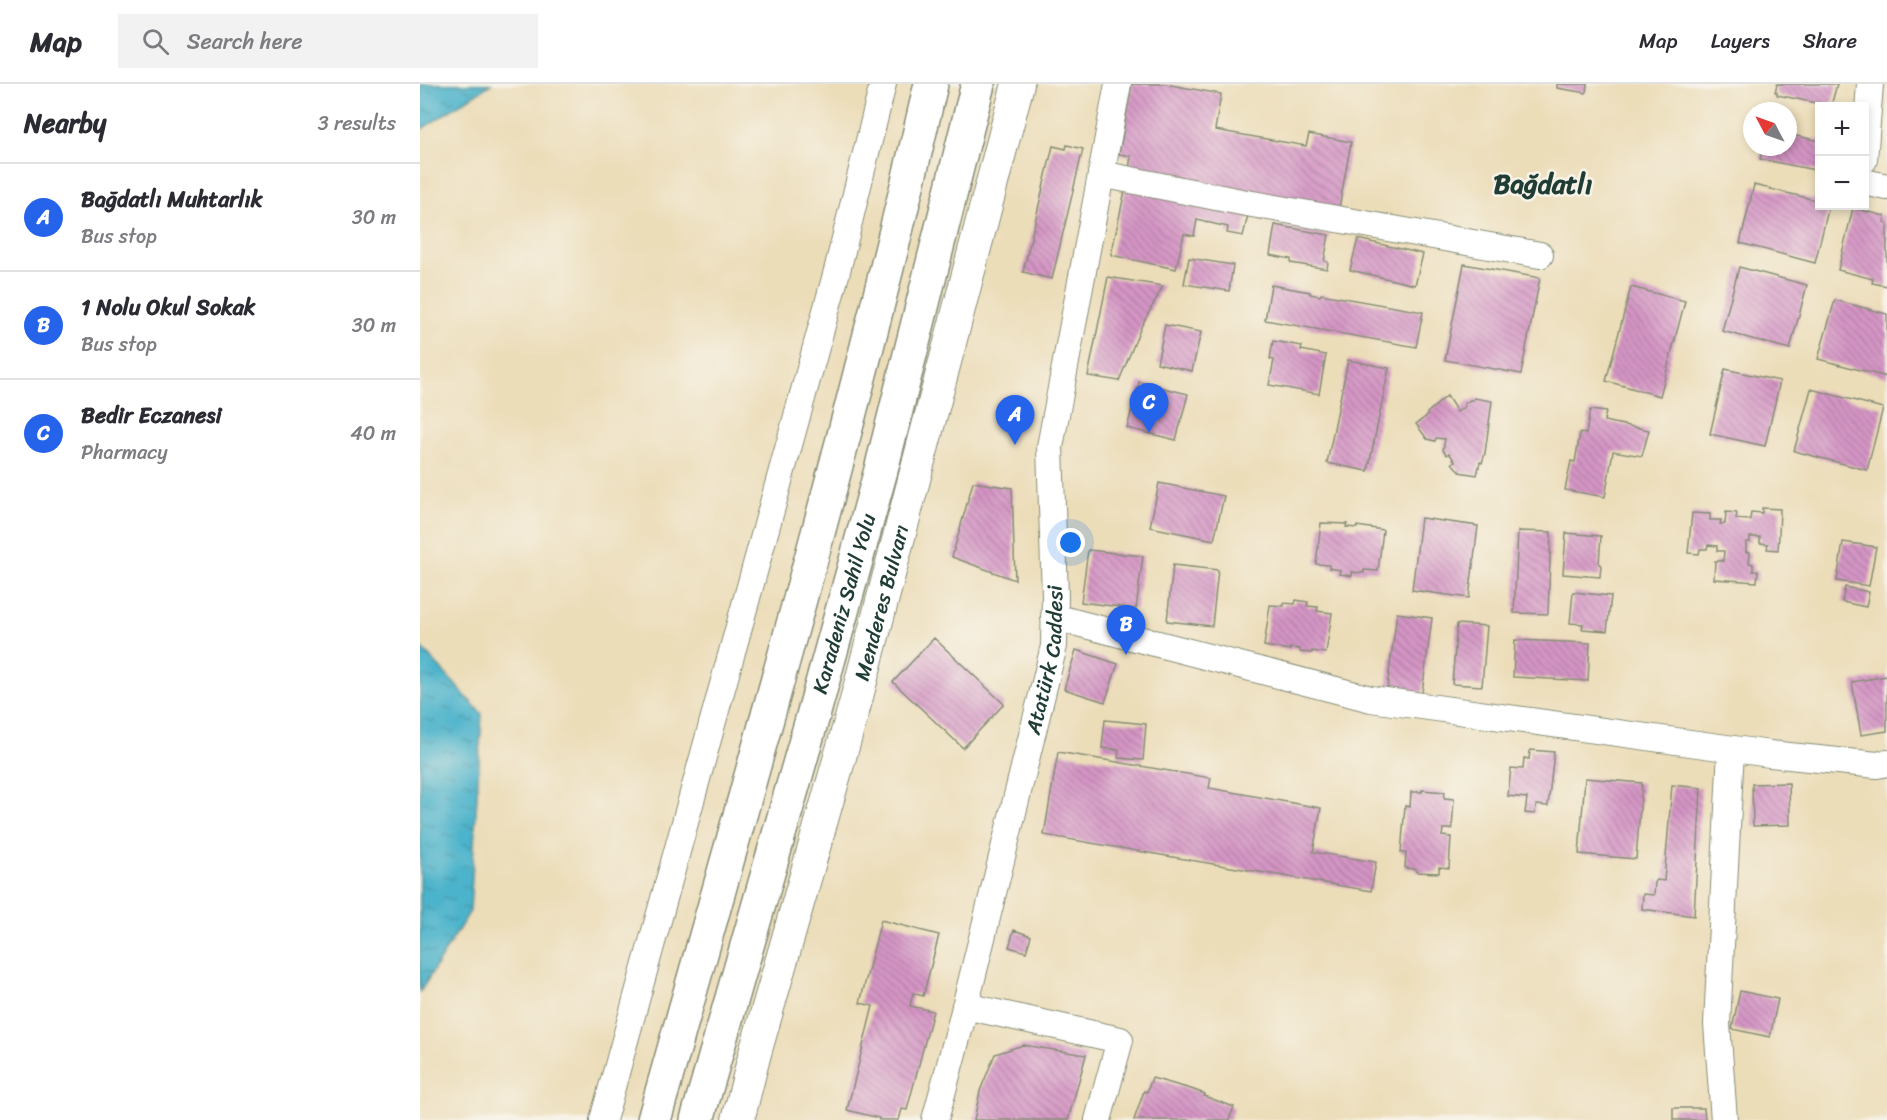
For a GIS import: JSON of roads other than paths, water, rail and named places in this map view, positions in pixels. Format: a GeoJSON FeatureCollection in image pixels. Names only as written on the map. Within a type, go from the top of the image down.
{"type":"FeatureCollection","features":[{"type":"Feature","properties":{"kind":"highway","name":"Karadeniz Sahil Yolu"},"geometry":{"type":"LineString","coordinates":[[654,1120],[864,366],[932,84]]}},
{"type":"Feature","properties":{"kind":"highway","name":"Karadeniz Sahil Yolu"},"geometry":{"type":"LineString","coordinates":[[697,1120],[881,470],[978,84]]}},
{"type":"Feature","properties":{"kind":"main road","name":"Menderes Bulvarı"},"geometry":{"type":"LineString","coordinates":[[738,1120],[854,708],[1018,84]]}},
{"type":"Feature","properties":{"kind":"street"},"geometry":{"type":"LineString","coordinates":[[603,1120],[837,271],[883,84]]}},
{"type":"Feature","properties":{"kind":"street","name":"Atatürk Caddesi"},"geometry":{"type":"LineString","coordinates":[[935,1120],[1054,646],[1050,447],[1118,84]]}},
{"type":"Feature","properties":{"kind":"street"},"geometry":{"type":"LineString","coordinates":[[1864,156],[1870,84]]}},
{"type":"Feature","properties":{"kind":"street"},"geometry":{"type":"LineString","coordinates":[[1101,174],[1241,202],[1540,255]]}},
{"type":"Feature","properties":{"kind":"street"},"geometry":{"type":"LineString","coordinates":[[1869,183],[1887,187]]}},
{"type":"Feature","properties":{"kind":"street"},"geometry":{"type":"LineString","coordinates":[[1054,617],[1371,699],[1731,749],[1877,765],[1887,763]]}},
{"type":"Feature","properties":{"kind":"street"},"geometry":{"type":"LineString","coordinates":[[1724,1120],[1717,1024],[1726,886],[1731,749]]}},
{"type":"Feature","properties":{"kind":"street"},"geometry":{"type":"LineString","coordinates":[[965,1006],[1120,1040],[1098,1120]]}},
{"type":"Feature","properties":{"kind":"water"},"geometry":{"type":"Polygon","coordinates":[[[420,84],[491,84],[420,130],[420,84]]]}},
{"type":"Feature","properties":{"kind":"water"},"geometry":{"type":"Polygon","coordinates":[[[420,646],[482,714],[470,911],[420,992],[420,646]]]}},
{"type":"Feature","properties":{"kind":"place","name":"Bedir Eczanesi"},"geometry":{"type":"Point","coordinates":[1149,433]}},
{"type":"Feature","properties":{"kind":"place","name":"Bağdatlı Muhtarlık"},"geometry":{"type":"Point","coordinates":[1015,445]}},
{"type":"Feature","properties":{"kind":"place","name":"1 Nolu Okul Sokak"},"geometry":{"type":"Point","coordinates":[1126,655]}},
{"type":"Feature","properties":{"kind":"district","name":"Bağdatlı"},"geometry":{"type":"Point","coordinates":[1543,184]}}]}
